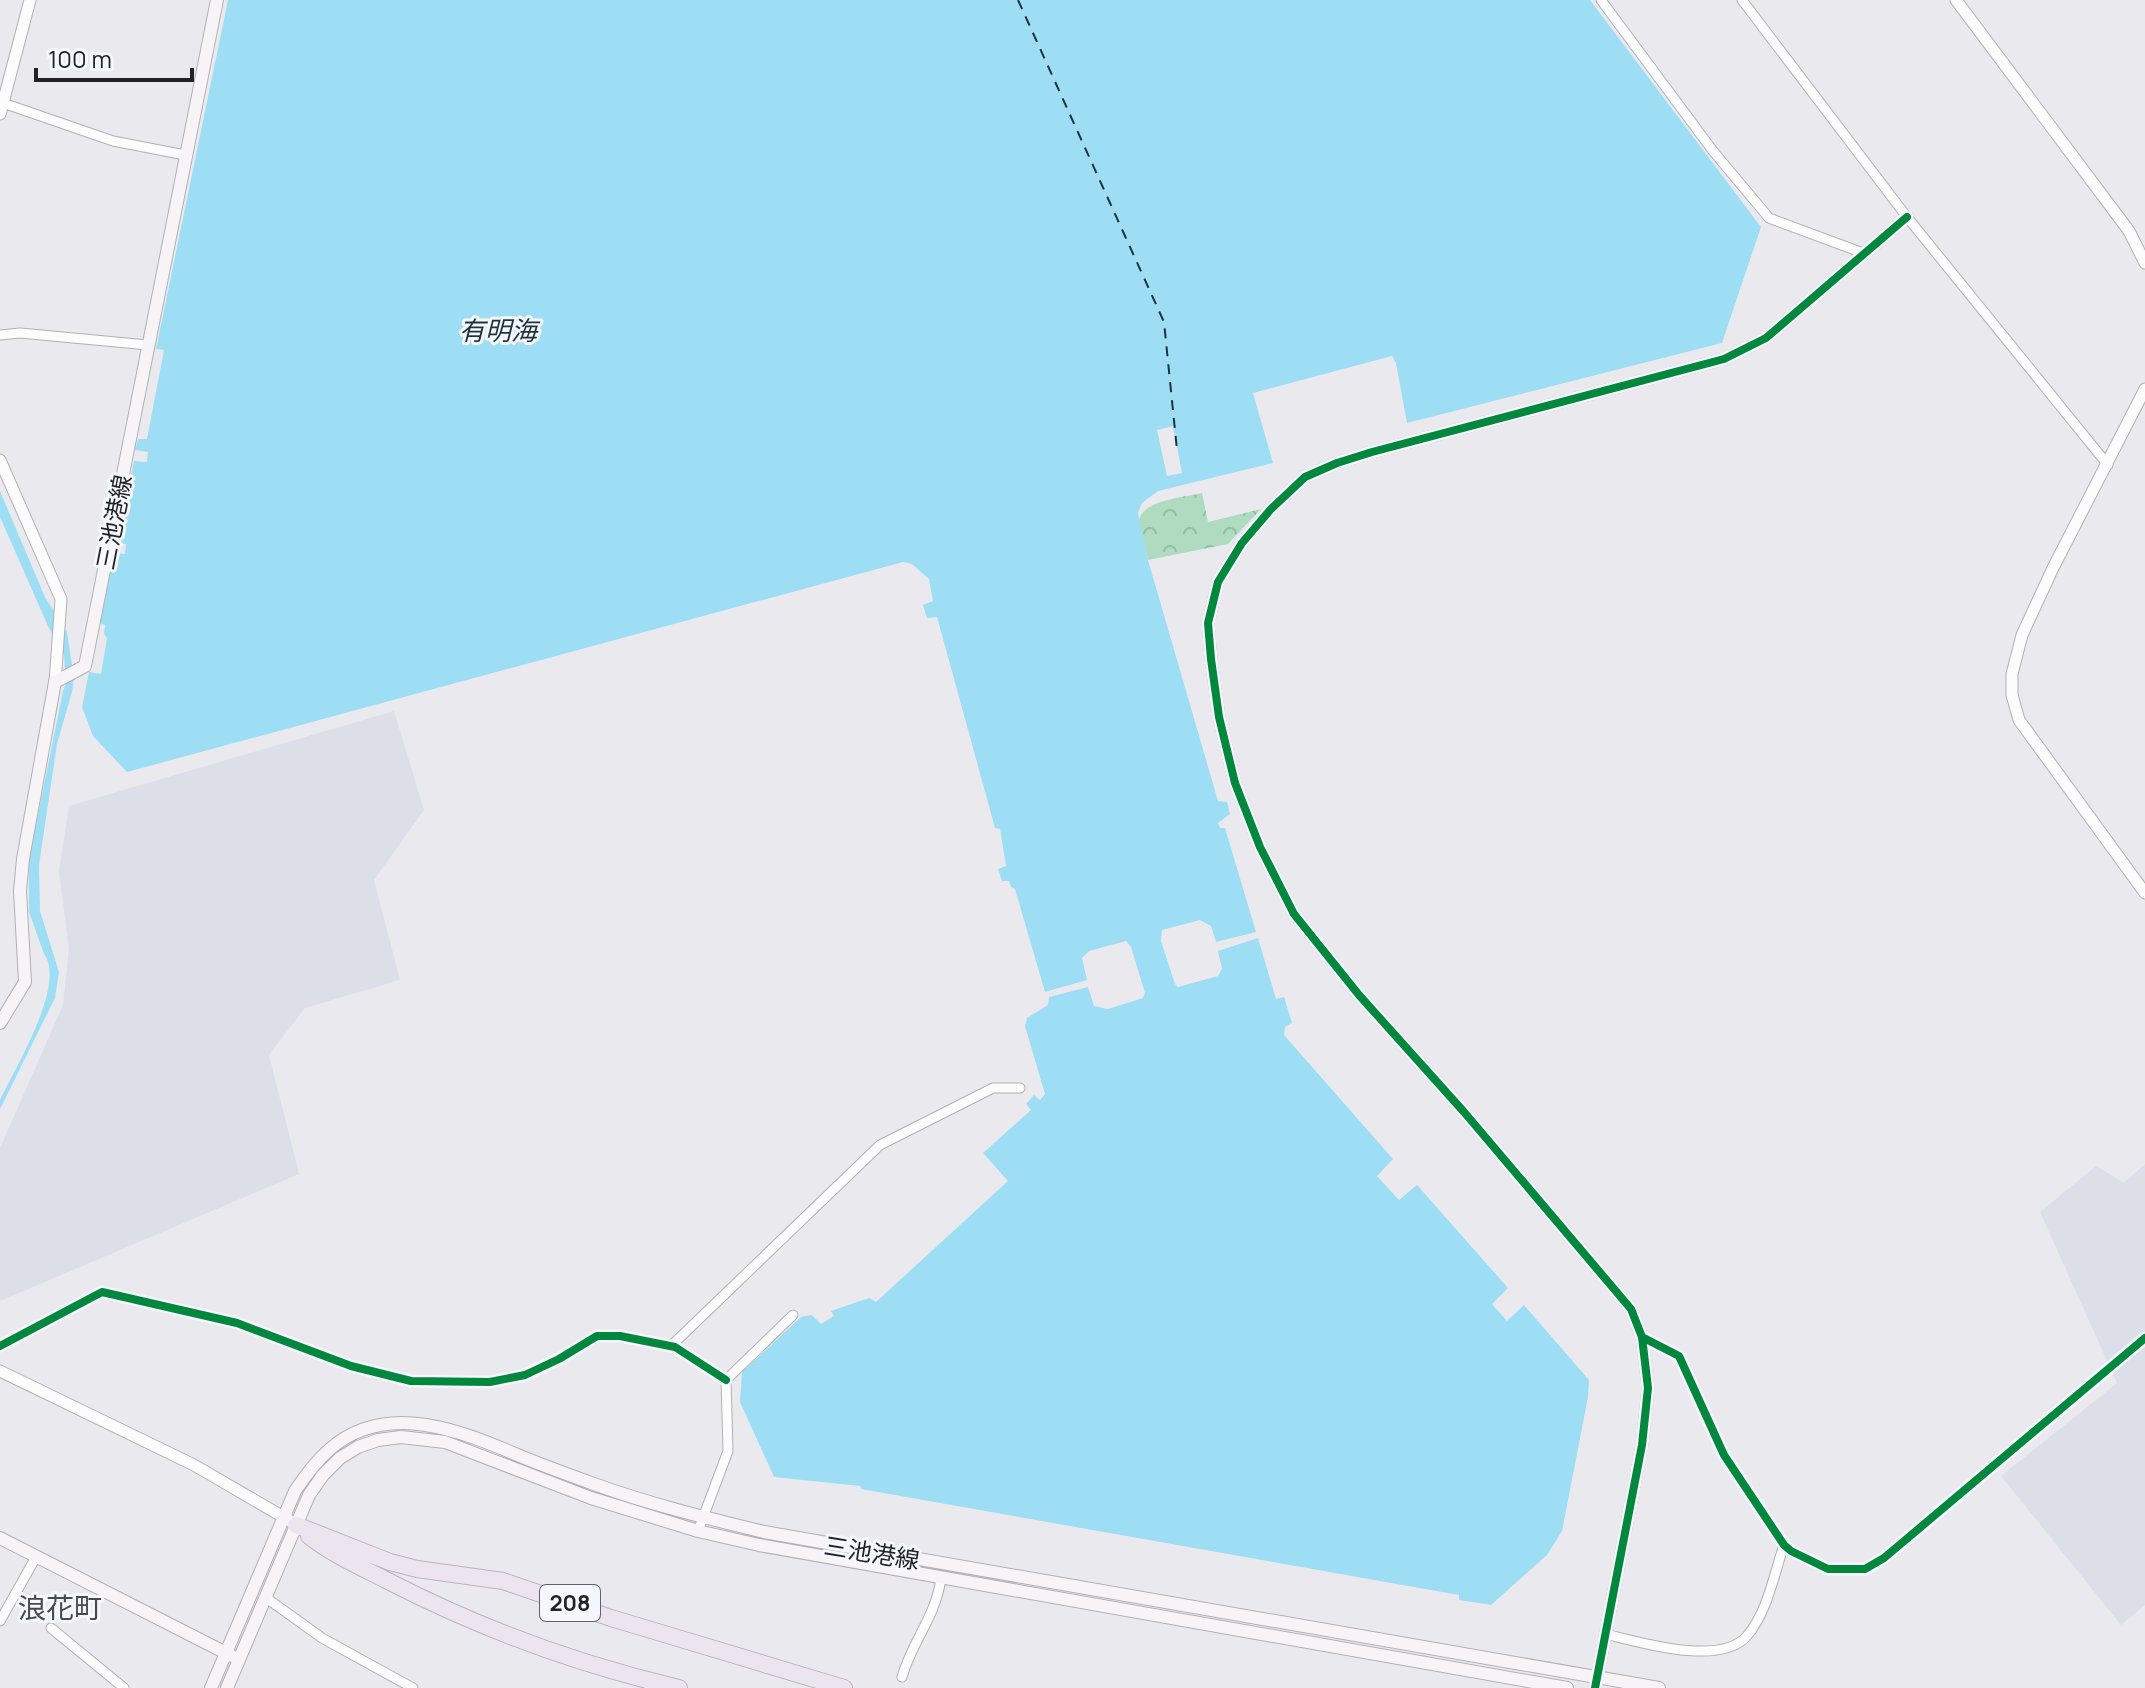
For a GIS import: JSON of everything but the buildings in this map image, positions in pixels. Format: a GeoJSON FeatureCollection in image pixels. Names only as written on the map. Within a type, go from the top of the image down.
{"type":"FeatureCollection","features":[{"type":"Feature","properties":{"kind":"highway","name":"208"},"geometry":{"type":"LineString","coordinates":[[289,1521],[326,1549],[427,1601],[497,1632],[566,1657],[679,1688]]}},
{"type":"Feature","properties":{"kind":"highway","name":"208"},"geometry":{"type":"LineString","coordinates":[[289,1521],[390,1562],[526,1587],[611,1618],[844,1688]]}},
{"type":"Feature","properties":{"kind":"main road","name":"三池港線"},"geometry":{"type":"LineString","coordinates":[[60,680],[85,666],[217,0]]}},
{"type":"Feature","properties":{"kind":"main road"},"geometry":{"type":"LineString","coordinates":[[0,1023],[25,982],[20,891],[23,859],[60,680]]}},
{"type":"Feature","properties":{"kind":"main road","name":"三池港線"},"geometry":{"type":"LineString","coordinates":[[227,1688],[265,1597],[295,1491],[311,1467],[332,1447],[355,1433],[401,1423],[447,1428],[598,1486],[702,1517],[819,1543],[1027,1576],[1596,1682],[1659,1688]]}},
{"type":"Feature","properties":{"kind":"main road","name":"三池港線"},"geometry":{"type":"LineString","coordinates":[[211,1688],[289,1521],[323,1475],[340,1458],[358,1447],[401,1437],[445,1442],[591,1498],[698,1531],[817,1557],[1054,1595],[1567,1688]]}},
{"type":"Feature","properties":{"kind":"main road"},"geometry":{"type":"LineString","coordinates":[[0,1538],[239,1659]]}},
{"type":"Feature","properties":{"kind":"street"},"geometry":{"type":"LineString","coordinates":[[30,0],[1,109],[113,141],[185,155]]}},
{"type":"Feature","properties":{"kind":"street"},"geometry":{"type":"LineString","coordinates":[[1601,0],[1713,151],[1769,218],[1863,253]]}},
{"type":"Feature","properties":{"kind":"street"},"geometry":{"type":"LineString","coordinates":[[1742,0],[1907,217],[2108,465]]}},
{"type":"Feature","properties":{"kind":"street"},"geometry":{"type":"LineString","coordinates":[[1956,0],[2122,221],[2145,263]]}},
{"type":"Feature","properties":{"kind":"street"},"geometry":{"type":"LineString","coordinates":[[1596,1682],[1642,1445],[1648,1388],[1642,1337],[1631,1309],[1464,1112],[1359,995],[1294,914],[1260,847],[1235,783],[1219,717],[1208,623],[1218,582],[1229,561],[1271,509],[1305,477],[1372,452],[1724,359],[1766,338],[1907,217]]}},
{"type":"Feature","properties":{"kind":"street"},"geometry":{"type":"LineString","coordinates":[[0,335],[20,333],[148,345]]}},
{"type":"Feature","properties":{"kind":"street"},"geometry":{"type":"LineString","coordinates":[[2145,389],[2053,568],[2022,635],[2012,674],[2012,695],[2019,720],[2145,893]]}},
{"type":"Feature","properties":{"kind":"street"},"geometry":{"type":"LineString","coordinates":[[0,460],[61,599],[60,680]]}},
{"type":"Feature","properties":{"kind":"street"},"geometry":{"type":"LineString","coordinates":[[671,1346],[880,1145],[993,1088],[1020,1088]]}},
{"type":"Feature","properties":{"kind":"street"},"geometry":{"type":"LineString","coordinates":[[0,1346],[102,1292],[237,1323],[351,1366],[411,1381],[490,1382],[525,1375],[597,1336],[620,1336],[671,1346],[726,1380]]}},
{"type":"Feature","properties":{"kind":"street"},"geometry":{"type":"LineString","coordinates":[[698,1531],[728,1451],[726,1380],[793,1315]]}},
{"type":"Feature","properties":{"kind":"street"},"geometry":{"type":"LineString","coordinates":[[1642,1337],[1679,1356],[1724,1455],[1784,1545],[1828,1569],[1851,1571],[1865,1569],[1884,1558],[2145,1338]]}},
{"type":"Feature","properties":{"kind":"street"},"geometry":{"type":"LineString","coordinates":[[0,1371],[194,1465],[289,1521]]}},
{"type":"Feature","properties":{"kind":"street"},"geometry":{"type":"LineString","coordinates":[[1605,1634],[1652,1645],[1704,1652],[1726,1648],[1746,1638],[1763,1610],[1784,1545]]}},
{"type":"Feature","properties":{"kind":"street"},"geometry":{"type":"LineString","coordinates":[[0,1621],[36,1557]]}},
{"type":"Feature","properties":{"kind":"street"},"geometry":{"type":"LineString","coordinates":[[902,1677],[909,1654],[932,1614],[941,1578]]}},
{"type":"Feature","properties":{"kind":"street"},"geometry":{"type":"LineString","coordinates":[[265,1597],[322,1638],[413,1688]]}},
{"type":"Feature","properties":{"kind":"street"},"geometry":{"type":"LineString","coordinates":[[51,1628],[124,1688]]}},
{"type":"Feature","properties":{"kind":"shaded area"},"geometry":{"type":"Polygon","coordinates":[[[394,711],[424,810],[374,880],[400,980],[305,1008],[269,1055],[299,1174],[0,1301],[0,1148],[63,1005],[69,949],[59,871],[69,806],[394,711]]]}},
{"type":"Feature","properties":{"kind":"shaded area"},"geometry":{"type":"Polygon","coordinates":[[[2145,1164],[2145,1605],[2121,1625],[2001,1476],[2117,1383],[2040,1212],[2096,1166],[2124,1183],[2145,1164]]]}},
{"type":"Feature","properties":{"kind":"green space"},"geometry":{"type":"Polygon","coordinates":[[[1202,493],[1208,522],[1261,509],[1228,544],[1148,560],[1139,525],[1142,514],[1156,504],[1202,493]]]}},
{"type":"Feature","properties":{"kind":"water","name":"有明海"},"geometry":{"type":"Polygon","coordinates":[[[228,0],[1590,0],[1761,227],[1722,343],[1407,423],[1392,356],[1253,393],[1273,463],[1158,491],[1142,503],[1138,513],[1148,560],[1218,801],[1227,802],[1230,814],[1218,823],[1220,828],[1225,828],[1256,932],[1216,942],[1211,926],[1200,920],[1162,930],[1161,941],[1175,984],[1178,987],[1218,976],[1222,969],[1218,951],[1258,938],[1276,999],[1284,997],[1292,1023],[1285,1027],[1284,1035],[1393,1159],[1377,1176],[1399,1200],[1417,1185],[1508,1288],[1492,1304],[1507,1321],[1524,1305],[1589,1380],[1562,1531],[1547,1555],[1491,1605],[1459,1600],[1459,1595],[861,1489],[860,1486],[774,1477],[740,1402],[742,1372],[801,1317],[812,1315],[821,1324],[834,1316],[831,1311],[869,1298],[876,1302],[1008,1181],[983,1153],[1031,1110],[1026,1104],[1034,1095],[1040,1100],[1045,1094],[1025,1026],[1027,1018],[1048,1005],[1049,997],[1088,987],[1094,1006],[1108,1009],[1143,998],[1145,993],[1131,947],[1126,941],[1089,951],[1082,958],[1087,980],[1045,992],[1015,889],[1009,881],[1002,881],[998,869],[1006,866],[1000,829],[995,828],[937,617],[927,618],[923,605],[933,601],[929,579],[912,564],[903,562],[127,772],[93,736],[82,707],[89,672],[101,674],[107,638],[105,625],[96,622],[97,617],[101,616],[114,553],[125,554],[126,544],[117,543],[134,461],[147,462],[148,452],[135,450],[138,439],[147,439],[164,350],[156,349],[228,0]]]}},
{"type":"Feature","properties":{"kind":"water"},"geometry":{"type":"Polygon","coordinates":[[[0,491],[45,597],[67,632],[74,678],[57,744],[39,865],[40,911],[59,972],[55,998],[0,1109],[0,1100],[36,1027],[49,985],[49,968],[29,912],[29,860],[66,684],[64,655],[0,517],[0,491]]]}},
{"type":"Feature","properties":{"kind":"pier"},"geometry":{"type":"Polygon","coordinates":[[[1173,426],[1182,473],[1167,476],[1157,430],[1173,426]]]}},
{"type":"Feature","properties":{"kind":"ferry route"},"geometry":{"type":"LineString","coordinates":[[1018,0],[1164,322],[1177,450]]}},
{"type":"Feature","properties":{"kind":"cycle path"},"geometry":{"type":"LineString","coordinates":[[1595,1688],[1642,1445],[1648,1388],[1642,1337],[1631,1309],[1464,1112],[1359,995],[1294,914],[1260,847],[1235,783],[1219,717],[1208,623],[1218,582],[1242,543],[1271,509],[1305,477],[1372,452],[1724,359],[1766,338],[1907,217]]}},
{"type":"Feature","properties":{"kind":"cycle path"},"geometry":{"type":"LineString","coordinates":[[0,1346],[102,1292],[237,1323],[351,1366],[411,1381],[490,1382],[525,1375],[597,1336],[620,1336],[675,1347],[726,1380]]}},
{"type":"Feature","properties":{"kind":"cycle path"},"geometry":{"type":"LineString","coordinates":[[1642,1337],[1679,1356],[1724,1455],[1784,1545],[1828,1569],[1865,1569],[1884,1558],[2145,1338]]}},
{"type":"Feature","properties":{"kind":"district","name":"浪花町"},"geometry":{"type":"Point","coordinates":[60,1607]}}]}
